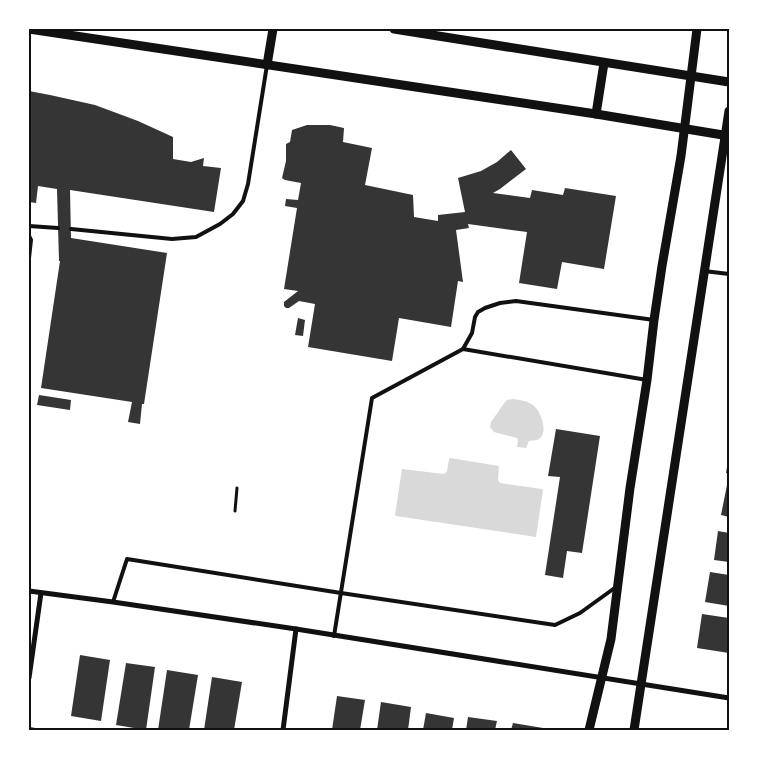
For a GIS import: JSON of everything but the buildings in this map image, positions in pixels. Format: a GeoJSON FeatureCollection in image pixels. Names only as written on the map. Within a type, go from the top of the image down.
{"type":"FeatureCollection","features":[{"type":"Feature","properties":{"kind":"street"},"geometry":{"type":"LineString","coordinates":[[29,29],[596,114],[727,136]]}},
{"type":"Feature","properties":{"kind":"street"},"geometry":{"type":"LineString","coordinates":[[267,65],[273,29]]}},
{"type":"Feature","properties":{"kind":"street"},"geometry":{"type":"LineString","coordinates":[[394,29],[729,82]]}},
{"type":"Feature","properties":{"kind":"street"},"geometry":{"type":"LineString","coordinates":[[589,730],[611,640],[630,488],[647,380],[654,320],[685,129],[697,29]]}},
{"type":"Feature","properties":{"kind":"street"},"geometry":{"type":"LineString","coordinates":[[596,114],[604,63]]}},
{"type":"Feature","properties":{"kind":"street"},"geometry":{"type":"LineString","coordinates":[[634,730],[704,272],[727,136],[729,111]]}},
{"type":"Feature","properties":{"kind":"street"},"geometry":{"type":"LineString","coordinates":[[29,591],[296,629],[729,698]]}},
{"type":"Feature","properties":{"kind":"street"},"geometry":{"type":"LineString","coordinates":[[29,678],[41,593]]}},
{"type":"Feature","properties":{"kind":"street"},"geometry":{"type":"LineString","coordinates":[[283,730],[296,629]]}},
{"type":"Feature","properties":{"kind":"lane"},"geometry":{"type":"LineString","coordinates":[[71,229],[184,239],[196,237],[220,224],[233,214],[243,201],[248,184],[267,65]]}},
{"type":"Feature","properties":{"kind":"lane"},"geometry":{"type":"LineString","coordinates":[[29,226],[58,228]]}},
{"type":"Feature","properties":{"kind":"lane"},"geometry":{"type":"LineString","coordinates":[[29,236],[31,240],[29,258]]}},
{"type":"Feature","properties":{"kind":"lane"},"geometry":{"type":"LineString","coordinates":[[704,272],[729,274]]}},
{"type":"Feature","properties":{"kind":"lane"},"geometry":{"type":"LineString","coordinates":[[334,636],[372,398],[463,349],[472,333],[475,317],[478,312],[500,303],[516,301],[654,320]]}},
{"type":"Feature","properties":{"kind":"lane"},"geometry":{"type":"LineString","coordinates":[[463,349],[647,380]]}},
{"type":"Feature","properties":{"kind":"lane"},"geometry":{"type":"LineString","coordinates":[[113,602],[128,558],[341,593],[555,625],[580,613],[618,586]]}},
{"type":"Feature","properties":{"kind":"lane"},"geometry":{"type":"LineString","coordinates":[[29,729],[35,730]]}},
{"type":"Feature","properties":{"kind":"path"},"geometry":{"type":"LineString","coordinates":[[235,512],[237,488]]}},
{"type":"Feature","properties":{"kind":"shaded area"},"geometry":{"type":"Polygon","coordinates":[[[514,399],[533,405],[539,412],[543,423],[544,428],[541,437],[537,440],[529,441],[526,448],[517,447],[517,438],[494,432],[490,427],[491,422],[505,402],[514,399]]]}},
{"type":"Feature","properties":{"kind":"shaded area"},"geometry":{"type":"Polygon","coordinates":[[[450,458],[499,466],[498,480],[500,483],[542,489],[536,537],[396,516],[402,469],[444,474],[447,471],[450,458]]]}}]}
